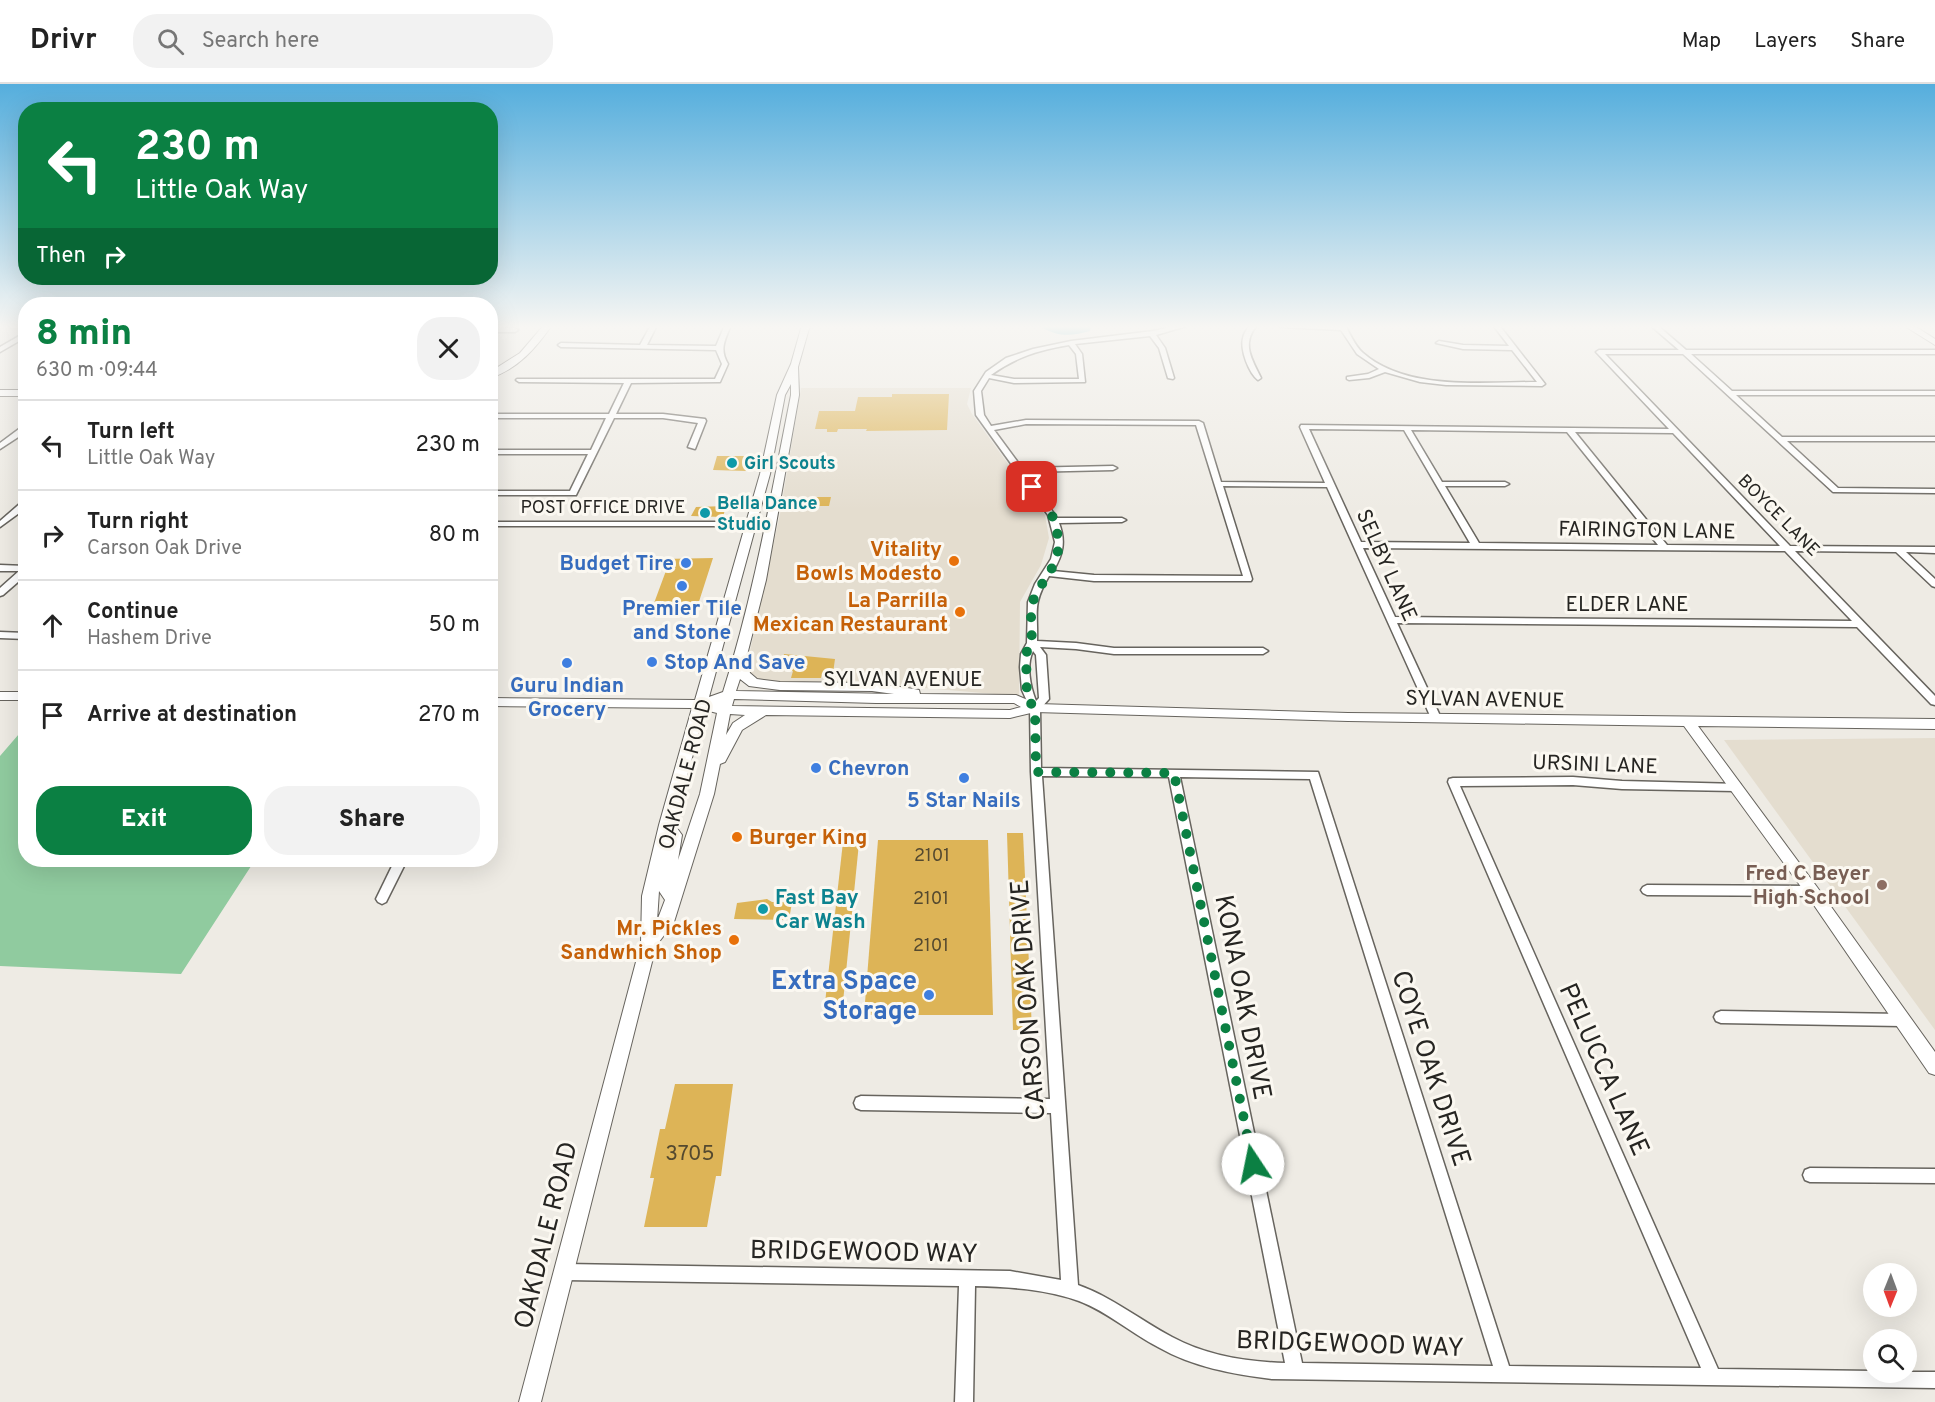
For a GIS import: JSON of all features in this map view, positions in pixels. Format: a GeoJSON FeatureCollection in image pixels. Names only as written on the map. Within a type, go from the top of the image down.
{"type":"FeatureCollection","features":[{"type":"Feature","properties":{"kind":"main road","name":"OAKDALE ROAD"},"geometry":{"type":"LineString","coordinates":[[530,1402],[649,943],[650,896],[666,825],[765,474],[781,395],[785,387]]}},
{"type":"Feature","properties":{"kind":"main road","name":"OAKDALE ROAD"},"geometry":{"type":"LineString","coordinates":[[649,943],[666,922],[713,771],[724,710],[740,659],[760,580],[795,387]]}},
{"type":"Feature","properties":{"kind":"main road"},"geometry":{"type":"LineString","coordinates":[[0,393],[18,393]]}},
{"type":"Feature","properties":{"kind":"main road"},"geometry":{"type":"LineString","coordinates":[[781,395],[784,408],[781,428],[787,436]]}},
{"type":"Feature","properties":{"kind":"main road"},"geometry":{"type":"LineString","coordinates":[[740,659],[744,675],[753,683],[780,686],[872,687],[899,690],[930,698]]}},
{"type":"Feature","properties":{"kind":"main road"},"geometry":{"type":"LineString","coordinates":[[0,696],[18,696]]}},
{"type":"Feature","properties":{"kind":"main road","name":"SYLVAN AVENUE"},"geometry":{"type":"LineString","coordinates":[[699,704],[729,696],[1016,699],[1035,708]]}},
{"type":"Feature","properties":{"kind":"main road","name":"SYLVAN AVENUE"},"geometry":{"type":"LineString","coordinates":[[498,702],[699,704],[724,710],[767,711],[1010,714],[1035,708],[1436,718],[1935,724]]}},
{"type":"Feature","properties":{"kind":"main road"},"geometry":{"type":"LineString","coordinates":[[713,771],[735,729],[743,721],[767,711]]}},
{"type":"Feature","properties":{"kind":"main road"},"geometry":{"type":"LineString","coordinates":[[1688,721],[1812,891],[1935,1067]]}},
{"type":"Feature","properties":{"kind":"main road"},"geometry":{"type":"LineString","coordinates":[[666,825],[675,836],[666,890],[674,896]]}},
{"type":"Feature","properties":{"kind":"street"},"geometry":{"type":"LineString","coordinates":[[498,493],[573,493],[626,387]]}},
{"type":"Feature","properties":{"kind":"street"},"geometry":{"type":"LineString","coordinates":[[980,387],[977,402],[980,415],[1054,521],[1059,545],[1049,573],[1032,603],[1032,644],[1026,653],[1027,699],[1035,708],[1044,699],[1041,655],[1032,644]]}},
{"type":"Feature","properties":{"kind":"street","name":"BOYCE LANE"},"geometry":{"type":"LineString","coordinates":[[1632,387],[1935,702]]}},
{"type":"Feature","properties":{"kind":"street"},"geometry":{"type":"LineString","coordinates":[[1723,387],[1836,490],[1935,491]]}},
{"type":"Feature","properties":{"kind":"street"},"geometry":{"type":"LineString","coordinates":[[1730,393],[1935,393]]}},
{"type":"Feature","properties":{"kind":"street"},"geometry":{"type":"LineString","coordinates":[[498,416],[663,416],[702,421],[692,447]]}},
{"type":"Feature","properties":{"kind":"street"},"geometry":{"type":"LineString","coordinates":[[990,428],[1026,422],[1199,423],[1248,579],[1094,579],[1049,573]]}},
{"type":"Feature","properties":{"kind":"street","name":"SELBY LANE"},"geometry":{"type":"LineString","coordinates":[[1406,428],[1304,427],[1436,718]]}},
{"type":"Feature","properties":{"kind":"street"},"geometry":{"type":"LineString","coordinates":[[1406,428],[1674,431]]}},
{"type":"Feature","properties":{"kind":"street"},"geometry":{"type":"LineString","coordinates":[[1406,428],[1476,546]]}},
{"type":"Feature","properties":{"kind":"street"},"geometry":{"type":"LineString","coordinates":[[1569,430],[1665,548]]}},
{"type":"Feature","properties":{"kind":"street"},"geometry":{"type":"LineString","coordinates":[[0,447],[18,434]]}},
{"type":"Feature","properties":{"kind":"street"},"geometry":{"type":"LineString","coordinates":[[1779,438],[1935,439]]}},
{"type":"Feature","properties":{"kind":"street"},"geometry":{"type":"LineString","coordinates":[[498,452],[594,452]]}},
{"type":"Feature","properties":{"kind":"street"},"geometry":{"type":"LineString","coordinates":[[1020,470],[1113,468]]}},
{"type":"Feature","properties":{"kind":"street"},"geometry":{"type":"LineString","coordinates":[[1218,484],[1330,485]]}},
{"type":"Feature","properties":{"kind":"street"},"geometry":{"type":"LineString","coordinates":[[1439,484],[1505,484]]}},
{"type":"Feature","properties":{"kind":"street"},"geometry":{"type":"LineString","coordinates":[[0,525],[18,510]]}},
{"type":"Feature","properties":{"kind":"street"},"geometry":{"type":"LineString","coordinates":[[1054,521],[1122,520]]}},
{"type":"Feature","properties":{"kind":"street","name":"POST OFFICE DRIVE"},"geometry":{"type":"LineString","coordinates":[[498,524],[751,524]]}},
{"type":"Feature","properties":{"kind":"street","name":"FAIRINGTON LANE"},"geometry":{"type":"LineString","coordinates":[[1358,546],[1935,550]]}},
{"type":"Feature","properties":{"kind":"street"},"geometry":{"type":"LineString","coordinates":[[1897,549],[1935,584]]}},
{"type":"Feature","properties":{"kind":"street"},"geometry":{"type":"LineString","coordinates":[[0,568],[18,569]]}},
{"type":"Feature","properties":{"kind":"street"},"geometry":{"type":"LineString","coordinates":[[0,593],[18,576]]}},
{"type":"Feature","properties":{"kind":"street","name":"ELDER LANE"},"geometry":{"type":"LineString","coordinates":[[1392,620],[1862,624]]}},
{"type":"Feature","properties":{"kind":"street"},"geometry":{"type":"LineString","coordinates":[[0,635],[18,636]]}},
{"type":"Feature","properties":{"kind":"street"},"geometry":{"type":"LineString","coordinates":[[1032,644],[1114,651],[1263,651]]}},
{"type":"Feature","properties":{"kind":"street","name":"CARSON OAK DRIVE"},"geometry":{"type":"LineString","coordinates":[[1035,708],[1036,772],[1070,1289]]}},
{"type":"Feature","properties":{"kind":"street"},"geometry":{"type":"LineString","coordinates":[[1036,772],[1174,773]]}},
{"type":"Feature","properties":{"kind":"street","name":"COYE OAK DRIVE"},"geometry":{"type":"LineString","coordinates":[[1174,773],[1314,776],[1504,1375]]}},
{"type":"Feature","properties":{"kind":"street","name":"KONA OAK DRIVE"},"geometry":{"type":"LineString","coordinates":[[1174,773],[1295,1371]]}},
{"type":"Feature","properties":{"kind":"street","name":"URSINI LANE"},"geometry":{"type":"LineString","coordinates":[[1453,782],[1573,781],[1623,785],[1736,787]]}},
{"type":"Feature","properties":{"kind":"street","name":"PELUCCA LANE"},"geometry":{"type":"LineString","coordinates":[[1453,782],[1713,1376]]}},
{"type":"Feature","properties":{"kind":"street"},"geometry":{"type":"LineString","coordinates":[[382,899],[398,867]]}},
{"type":"Feature","properties":{"kind":"street"},"geometry":{"type":"LineString","coordinates":[[1647,890],[1812,891]]}},
{"type":"Feature","properties":{"kind":"street"},"geometry":{"type":"LineString","coordinates":[[1721,1017],[1902,1020]]}},
{"type":"Feature","properties":{"kind":"street"},"geometry":{"type":"LineString","coordinates":[[861,1102],[1057,1107]]}},
{"type":"Feature","properties":{"kind":"street"},"geometry":{"type":"LineString","coordinates":[[1810,1175],[1935,1176]]}},
{"type":"Feature","properties":{"kind":"street","name":"BRIDGEWOOD WAY"},"geometry":{"type":"LineString","coordinates":[[565,1272],[1020,1280],[1070,1289],[1100,1302],[1173,1347],[1233,1367],[1295,1371],[1504,1375],[1935,1380]]}},
{"type":"Feature","properties":{"kind":"street"},"geometry":{"type":"LineString","coordinates":[[964,1402],[968,1278]]}},
{"type":"Feature","properties":{"kind":"shaded area"},"geometry":{"type":"Polygon","coordinates":[[[801,388],[971,388],[967,404],[972,414],[1045,515],[1049,538],[1041,565],[1020,602],[1019,696],[913,687],[743,683],[780,514],[801,388]]]}},
{"type":"Feature","properties":{"kind":"shaded area","name":"Fred C Beyer High School"},"geometry":{"type":"Polygon","coordinates":[[[1935,738],[1935,1030],[1724,740],[1935,738]]]}},
{"type":"Feature","properties":{"kind":"green space"},"geometry":{"type":"Polygon","coordinates":[[[18,735],[18,867],[250,867],[181,974],[0,966],[0,756],[18,735]]]}},
{"type":"Feature","properties":{"kind":"building"},"geometry":{"type":"Polygon","coordinates":[[[892,394],[949,394],[947,430],[838,429],[837,432],[827,432],[827,429],[815,429],[819,411],[855,411],[858,397],[892,397],[892,394]]]}},
{"type":"Feature","properties":{"kind":"building","name":"Girl Scouts"},"geometry":{"type":"Polygon","coordinates":[[[717,456],[751,456],[746,471],[713,470],[717,456]]]}},
{"type":"Feature","properties":{"kind":"building"},"geometry":{"type":"Polygon","coordinates":[[[810,497],[831,497],[829,506],[808,506],[810,497]]]}},
{"type":"Feature","properties":{"kind":"building","name":"Bella Dance Studio"},"geometry":{"type":"Polygon","coordinates":[[[726,506],[723,517],[691,516],[696,507],[726,506]]]}},
{"type":"Feature","properties":{"kind":"building"},"geometry":{"type":"Polygon","coordinates":[[[713,558],[695,614],[650,614],[667,568],[659,568],[662,559],[713,558]]]}},
{"type":"Feature","properties":{"kind":"building"},"geometry":{"type":"Polygon","coordinates":[[[784,654],[835,659],[833,673],[822,673],[821,678],[791,678],[793,671],[789,671],[790,664],[782,664],[784,654]]]}},
{"type":"Feature","properties":{"kind":"building","name":"Extra Space Storage"},"geometry":{"type":"Polygon","coordinates":[[[844,833],[860,833],[842,1012],[824,1012],[844,833]]]}},
{"type":"Feature","properties":{"kind":"building"},"geometry":{"type":"Polygon","coordinates":[[[1007,833],[1023,833],[1032,1030],[1013,1030],[1007,833]]]}},
{"type":"Feature","properties":{"kind":"building"},"geometry":{"type":"Polygon","coordinates":[[[878,840],[988,840],[993,1015],[864,1015],[878,840]]]}},
{"type":"Feature","properties":{"kind":"building","name":"Fast Bay Car Wash"},"geometry":{"type":"Polygon","coordinates":[[[767,899],[772,902],[792,902],[789,920],[734,919],[737,903],[767,899]]]}},
{"type":"Feature","properties":{"kind":"building"},"geometry":{"type":"Polygon","coordinates":[[[675,1084],[733,1084],[721,1176],[716,1176],[707,1227],[644,1227],[654,1178],[650,1178],[660,1129],[665,1129],[675,1084]]]}},
{"type":"Feature","properties":{"kind":"place","name":"Girl Scouts"},"geometry":{"type":"Point","coordinates":[732,463]}},
{"type":"Feature","properties":{"kind":"place","name":"Bella Dance Studio"},"geometry":{"type":"Point","coordinates":[705,513]}},
{"type":"Feature","properties":{"kind":"place","name":"Vitality Bowls Modesto"},"geometry":{"type":"Point","coordinates":[954,561]}},
{"type":"Feature","properties":{"kind":"place","name":"Budget Tire"},"geometry":{"type":"Point","coordinates":[686,563]}},
{"type":"Feature","properties":{"kind":"place","name":"Premier Tile and Stone"},"geometry":{"type":"Point","coordinates":[682,586]}},
{"type":"Feature","properties":{"kind":"place","name":"La Parrilla Mexican Restaurant"},"geometry":{"type":"Point","coordinates":[960,612]}},
{"type":"Feature","properties":{"kind":"place","name":"Stop And Save"},"geometry":{"type":"Point","coordinates":[652,662]}},
{"type":"Feature","properties":{"kind":"place","name":"Guru Indian Grocery"},"geometry":{"type":"Point","coordinates":[567,663]}},
{"type":"Feature","properties":{"kind":"place","name":"Chevron"},"geometry":{"type":"Point","coordinates":[816,768]}},
{"type":"Feature","properties":{"kind":"place","name":"5 Star Nails"},"geometry":{"type":"Point","coordinates":[964,778]}},
{"type":"Feature","properties":{"kind":"place","name":"Burger King"},"geometry":{"type":"Point","coordinates":[737,837]}},
{"type":"Feature","properties":{"kind":"place","name":"Fred C Beyer High School"},"geometry":{"type":"Point","coordinates":[1882,885]}},
{"type":"Feature","properties":{"kind":"place","name":"Fast Bay Car Wash"},"geometry":{"type":"Point","coordinates":[763,909]}},
{"type":"Feature","properties":{"kind":"place","name":"Mr. Pickles Sandwhich Shop"},"geometry":{"type":"Point","coordinates":[734,940]}},
{"type":"Feature","properties":{"kind":"place","name":"Extra Space Storage"},"geometry":{"type":"Point","coordinates":[929,995]}},
{"type":"Feature","properties":{"kind":"route"},"geometry":{"type":"LineString","coordinates":[[1032,487],[1052,515],[1059,540],[1052,568],[1034,597],[1031,609],[1032,644],[1026,653],[1027,699],[1035,708],[1036,772],[1174,773],[1253,1164]]}}]}
